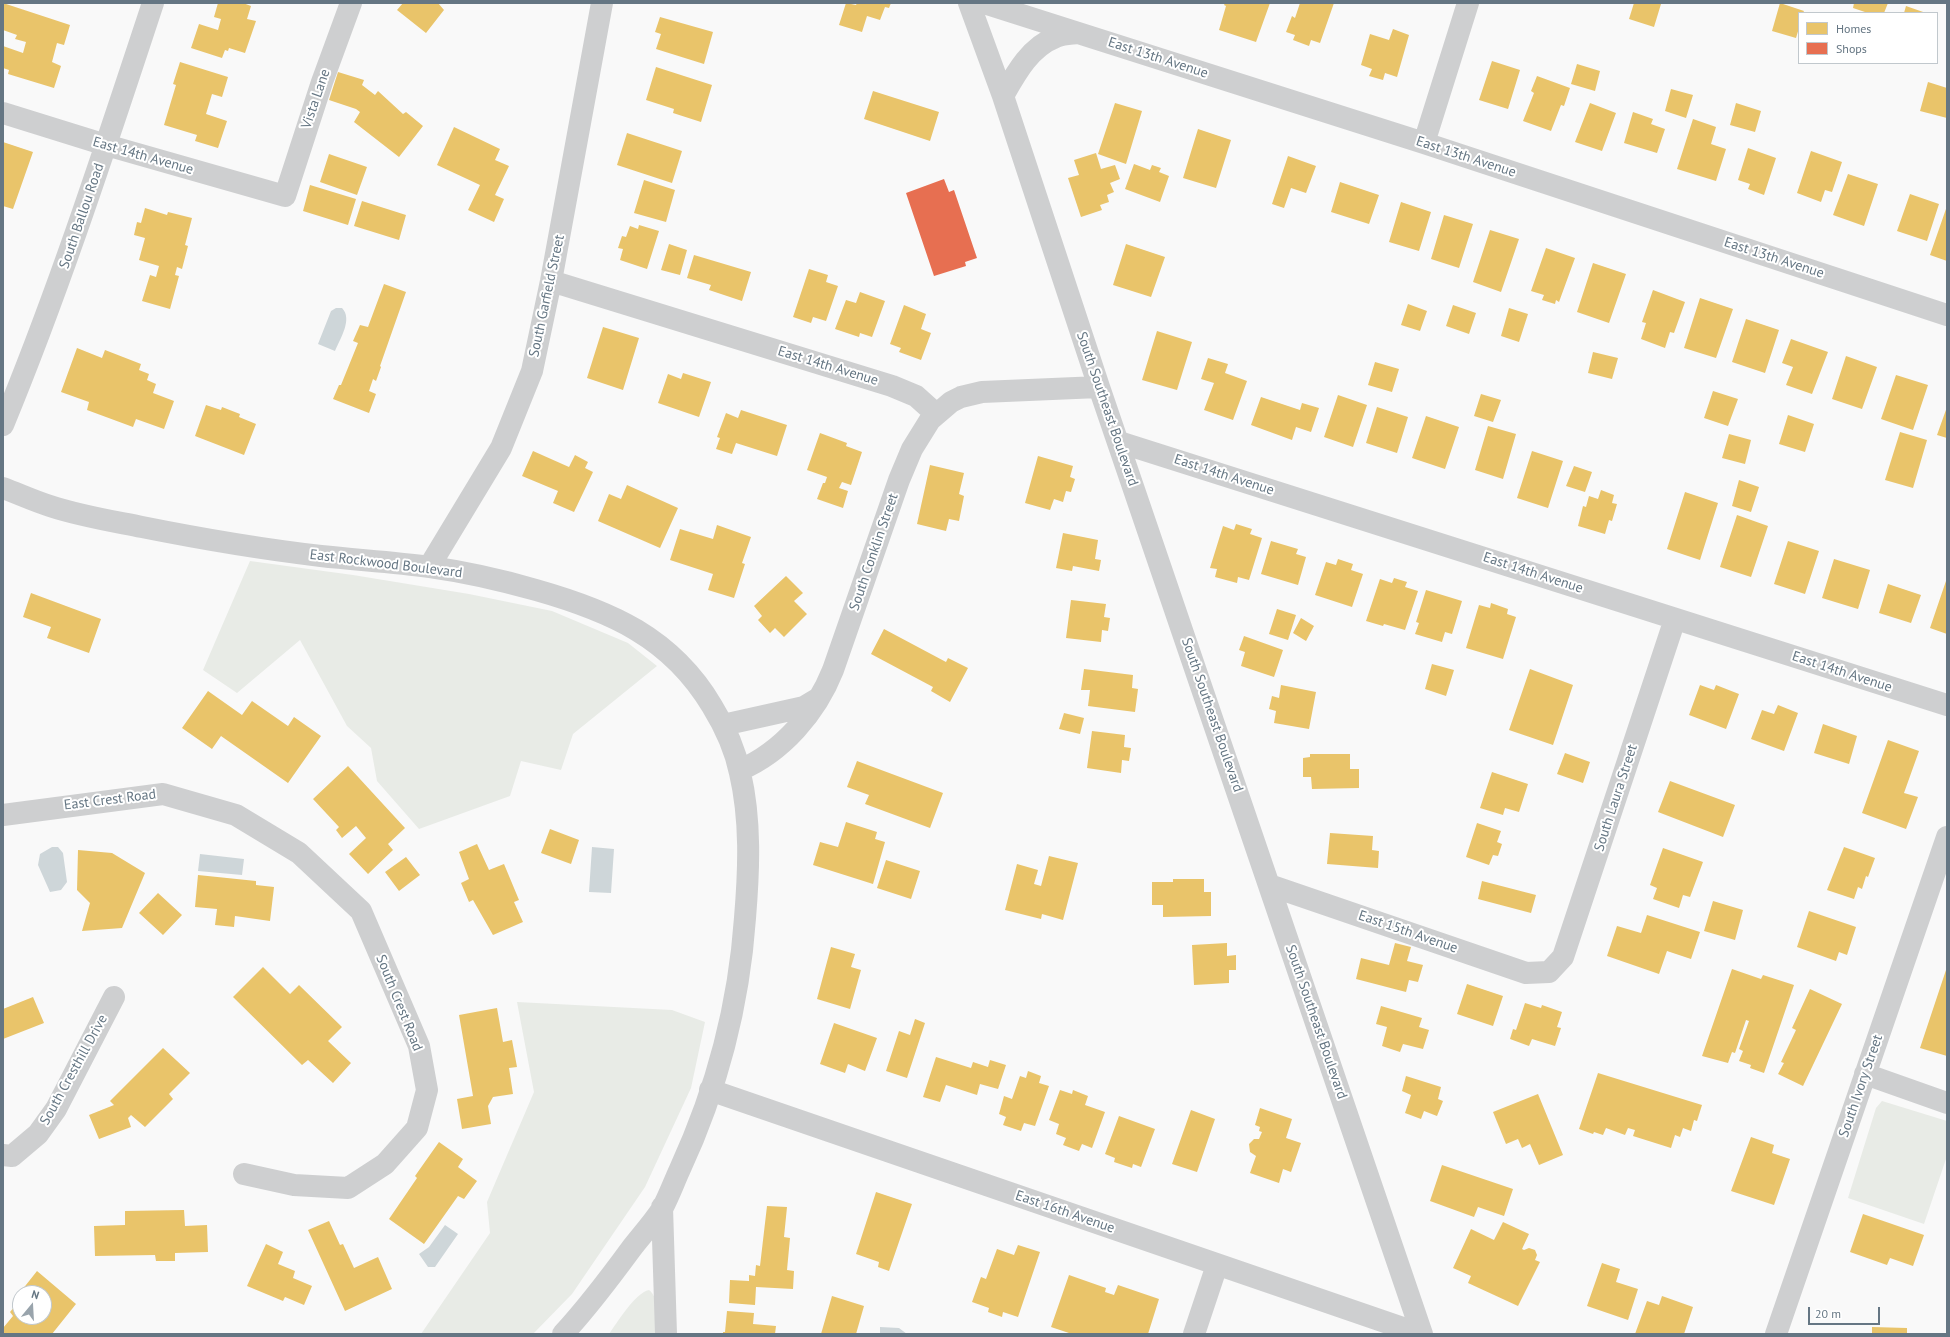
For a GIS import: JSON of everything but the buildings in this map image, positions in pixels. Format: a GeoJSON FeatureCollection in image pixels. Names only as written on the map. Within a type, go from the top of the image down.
{"type":"FeatureCollection","features":[{"type":"Feature","properties":{"kind":"street","name":"South Ballou Road"},"geometry":{"type":"LineString","coordinates":[[3,425],[40,335],[106,145],[153,3]]}},
{"type":"Feature","properties":{"kind":"street","name":"Vista Lane"},"geometry":{"type":"LineString","coordinates":[[284,196],[322,82],[351,3]]}},
{"type":"Feature","properties":{"kind":"street","name":"South Garfield Street"},"geometry":{"type":"LineString","coordinates":[[429,567],[501,448],[532,371],[551,281],[602,3]]}},
{"type":"Feature","properties":{"kind":"street","name":"South Southeast Boulevard"},"geometry":{"type":"LineString","coordinates":[[969,3],[1003,96],[1099,387],[1119,442],[1421,1334]]}},
{"type":"Feature","properties":{"kind":"street","name":"East 13th Avenue"},"geometry":{"type":"LineString","coordinates":[[984,3],[1424,143],[1947,315]]}},
{"type":"Feature","properties":{"kind":"street"},"geometry":{"type":"LineString","coordinates":[[1424,143],[1468,3]]}},
{"type":"Feature","properties":{"kind":"street"},"geometry":{"type":"LineString","coordinates":[[1003,96],[1019,67],[1037,48],[1056,37],[1078,33]]}},
{"type":"Feature","properties":{"kind":"street","name":"East 14th Avenue"},"geometry":{"type":"LineString","coordinates":[[3,113],[106,145],[284,196]]}},
{"type":"Feature","properties":{"kind":"street","name":"East 14th Avenue"},"geometry":{"type":"LineString","coordinates":[[551,281],[892,386],[916,396],[936,414]]}},
{"type":"Feature","properties":{"kind":"street"},"geometry":{"type":"LineString","coordinates":[[936,414],[961,397],[982,392],[1099,387]]}},
{"type":"Feature","properties":{"kind":"street","name":"South Conklin Street"},"geometry":{"type":"LineString","coordinates":[[740,770],[760,761],[800,726],[821,696],[833,670],[905,464],[918,438],[936,414]]}},
{"type":"Feature","properties":{"kind":"street","name":"East 14th Avenue"},"geometry":{"type":"LineString","coordinates":[[1119,442],[1947,705]]}},
{"type":"Feature","properties":{"kind":"street","name":"East Rockwood Boulevard"},"geometry":{"type":"LineString","coordinates":[[3,488],[52,507],[223,543],[321,556],[429,567],[498,579],[554,595],[583,605],[630,625],[652,639],[685,667],[703,692],[723,725],[740,770],[745,800],[748,838],[745,925],[733,1007],[710,1090],[691,1145],[662,1207],[588,1308],[563,1334]]}},
{"type":"Feature","properties":{"kind":"street","name":"South Laura Street"},"geometry":{"type":"LineString","coordinates":[[1549,972],[1563,957],[1675,618]]}},
{"type":"Feature","properties":{"kind":"street"},"geometry":{"type":"LineString","coordinates":[[723,725],[804,707],[814,702],[821,696]]}},
{"type":"Feature","properties":{"kind":"street","name":"East Crest Road"},"geometry":{"type":"LineString","coordinates":[[3,815],[163,794],[236,815],[299,853]]}},
{"type":"Feature","properties":{"kind":"street","name":"South Ivory Street"},"geometry":{"type":"LineString","coordinates":[[1776,1334],[1947,837]]}},
{"type":"Feature","properties":{"kind":"street","name":"South Crest Road"},"geometry":{"type":"LineString","coordinates":[[244,1174],[294,1185],[348,1188],[385,1164],[417,1128],[427,1090],[419,1046],[361,911],[299,853]]}},
{"type":"Feature","properties":{"kind":"street","name":"East 15th Avenue"},"geometry":{"type":"LineString","coordinates":[[1269,885],[1526,973],[1549,972]]}},
{"type":"Feature","properties":{"kind":"street","name":"South Cresthill Drive"},"geometry":{"type":"LineString","coordinates":[[7,1155],[38,1134],[56,1109],[114,997]]}},
{"type":"Feature","properties":{"kind":"street"},"geometry":{"type":"LineString","coordinates":[[1865,1074],[1947,1103]]}},
{"type":"Feature","properties":{"kind":"street","name":"East 16th Avenue"},"geometry":{"type":"LineString","coordinates":[[710,1090],[1421,1334]]}},
{"type":"Feature","properties":{"kind":"street"},"geometry":{"type":"LineString","coordinates":[[662,1207],[666,1334]]}},
{"type":"Feature","properties":{"kind":"street"},"geometry":{"type":"LineString","coordinates":[[1194,1334],[1217,1265]]}},
{"type":"Feature","properties":{"kind":"shaded area"},"geometry":{"type":"Polygon","coordinates":[[[336,308],[342,308],[345,313],[346,323],[335,351],[318,344],[331,311],[336,308]]]}},
{"type":"Feature","properties":{"kind":"shaded area"},"geometry":{"type":"Polygon","coordinates":[[[250,561],[353,575],[469,594],[552,611],[628,643],[657,666],[573,734],[561,770],[521,761],[510,796],[419,829],[377,781],[371,748],[347,726],[300,640],[237,693],[203,670],[250,561]]]}},
{"type":"Feature","properties":{"kind":"shaded area"},"geometry":{"type":"Polygon","coordinates":[[[52,847],[58,847],[63,853],[67,882],[61,890],[50,892],[38,865],[40,854],[52,847]]]}},
{"type":"Feature","properties":{"kind":"shaded area"},"geometry":{"type":"Polygon","coordinates":[[[592,847],[614,849],[611,893],[589,892],[592,847]]]}},
{"type":"Feature","properties":{"kind":"shaded area"},"geometry":{"type":"Polygon","coordinates":[[[200,854],[244,859],[242,875],[198,871],[200,854]]]}},
{"type":"Feature","properties":{"kind":"shaded area"},"geometry":{"type":"Polygon","coordinates":[[[517,1002],[672,1010],[705,1022],[691,1088],[645,1187],[572,1294],[533,1334],[421,1334],[490,1233],[487,1202],[534,1092],[517,1002]]]}},
{"type":"Feature","properties":{"kind":"shaded area"},"geometry":{"type":"Polygon","coordinates":[[[1882,1101],[1947,1121],[1947,1156],[1924,1224],[1848,1198],[1876,1108],[1882,1101]]]}},
{"type":"Feature","properties":{"kind":"shaded area"},"geometry":{"type":"Polygon","coordinates":[[[445,1225],[458,1234],[435,1267],[428,1267],[419,1254],[429,1247],[445,1225]]]}},
{"type":"Feature","properties":{"kind":"shaded area"},"geometry":{"type":"Polygon","coordinates":[[[649,1290],[653,1294],[656,1304],[655,1334],[609,1334],[632,1302],[644,1292],[649,1290]]]}},
{"type":"Feature","properties":{"kind":"shaded area"},"geometry":{"type":"Polygon","coordinates":[[[880,1327],[899,1328],[907,1334],[880,1334],[880,1327]]]}}]}
